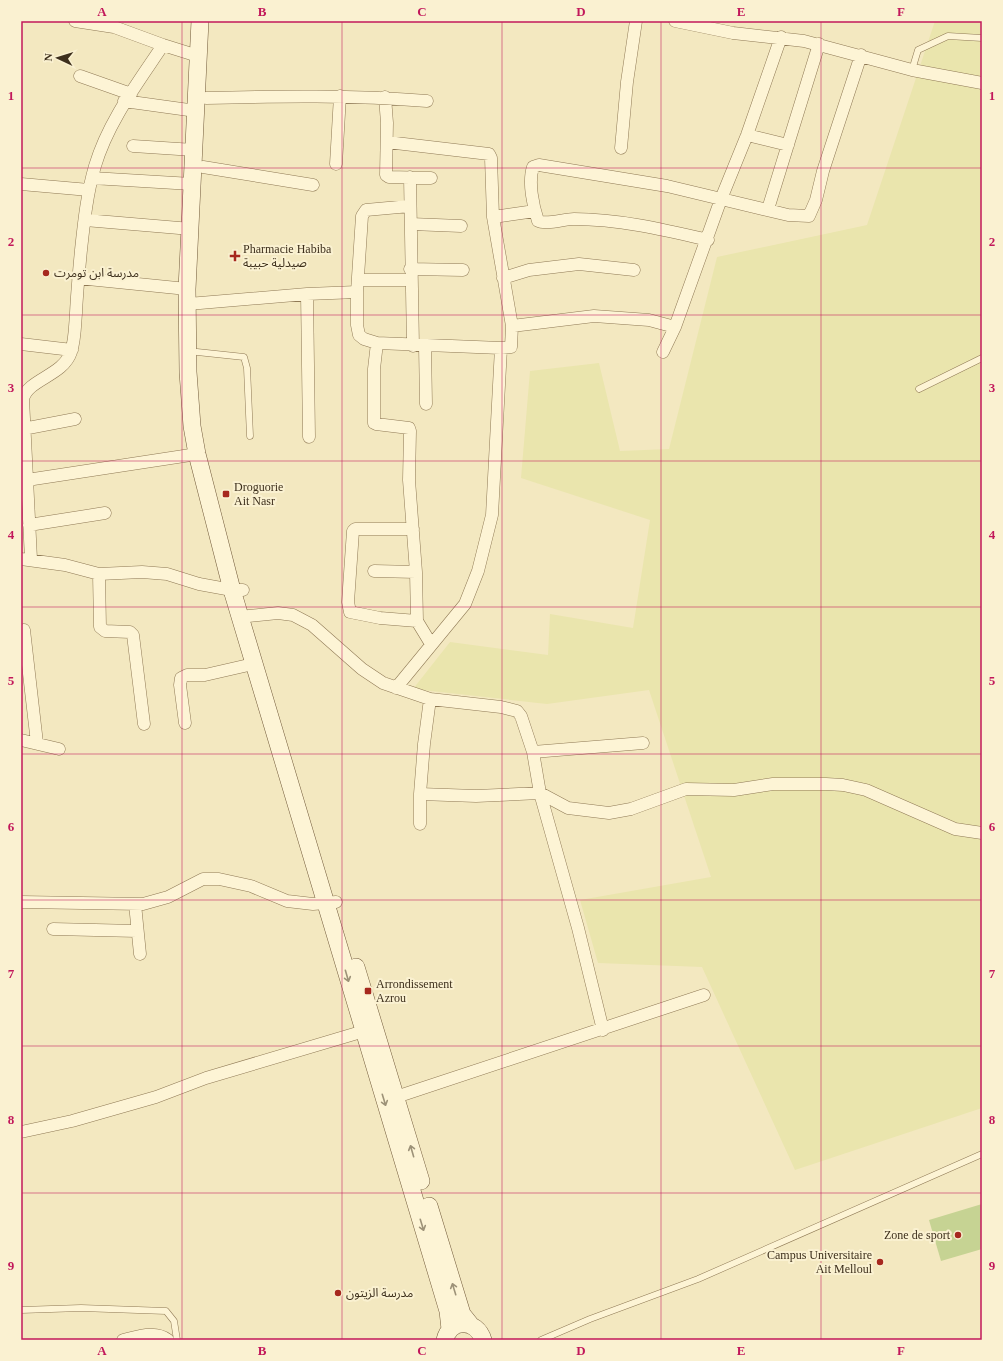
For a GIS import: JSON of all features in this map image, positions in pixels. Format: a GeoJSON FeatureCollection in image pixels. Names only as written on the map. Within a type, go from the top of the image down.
{"type":"FeatureCollection","features":[{"type":"Feature","properties":{"kind":"main road"},"geometry":{"type":"LineString","coordinates":[[200,21],[198,56],[203,167],[191,299],[197,352],[198,401],[204,449],[237,590]]}},
{"type":"Feature","properties":{"kind":"main road"},"geometry":{"type":"LineString","coordinates":[[209,21],[201,104],[194,150],[190,229],[191,299],[189,399],[197,454],[415,1182],[462,1314],[470,1324],[479,1330],[483,1340]]}},
{"type":"Feature","properties":{"kind":"main road"},"geometry":{"type":"LineString","coordinates":[[245,616],[253,664],[331,903]]}},
{"type":"Feature","properties":{"kind":"main road"},"geometry":{"type":"LineString","coordinates":[[369,1030],[396,1098],[415,1182],[448,1311],[447,1335]]}},
{"type":"Feature","properties":{"kind":"main road"},"geometry":{"type":"LineString","coordinates":[[447,1335],[459,1324],[470,1324]]}},
{"type":"Feature","properties":{"kind":"street"},"geometry":{"type":"LineString","coordinates":[[76,21],[114,27],[198,56]]}},
{"type":"Feature","properties":{"kind":"street"},"geometry":{"type":"LineString","coordinates":[[621,148],[636,21]]}},
{"type":"Feature","properties":{"kind":"street"},"geometry":{"type":"LineString","coordinates":[[675,21],[734,33],[819,44],[912,70],[982,83]]}},
{"type":"Feature","properties":{"kind":"street"},"geometry":{"type":"LineString","coordinates":[[663,352],[675,327],[708,240],[721,199],[747,135],[781,38]]}},
{"type":"Feature","properties":{"kind":"street"},"geometry":{"type":"LineString","coordinates":[[768,209],[819,44]]}},
{"type":"Feature","properties":{"kind":"street"},"geometry":{"type":"LineString","coordinates":[[163,45],[127,98],[104,143],[92,178],[89,190],[78,278],[72,350],[64,364],[32,386],[24,396],[22,404],[29,525],[26,559],[65,565],[99,574],[142,572],[167,574],[199,584],[237,590]]}},
{"type":"Feature","properties":{"kind":"street"},"geometry":{"type":"LineString","coordinates":[[708,240],[674,232],[593,219],[538,221],[535,211],[531,173],[533,167],[539,165],[667,186],[788,215],[809,216],[816,200],[834,133],[861,55]]}},
{"type":"Feature","properties":{"kind":"street"},"geometry":{"type":"LineString","coordinates":[[80,76],[127,98],[201,104],[340,96],[427,101]]}},
{"type":"Feature","properties":{"kind":"street"},"geometry":{"type":"LineString","coordinates":[[336,164],[340,96]]}},
{"type":"Feature","properties":{"kind":"street"},"geometry":{"type":"LineString","coordinates":[[385,98],[386,175],[389,177],[431,178]]}},
{"type":"Feature","properties":{"kind":"street"},"geometry":{"type":"LineString","coordinates":[[747,135],[788,145]]}},
{"type":"Feature","properties":{"kind":"street"},"geometry":{"type":"LineString","coordinates":[[386,142],[488,154],[491,158],[493,217],[512,326],[511,347],[419,346],[377,343],[364,339],[359,335],[357,325],[362,216],[366,210],[410,206]]}},
{"type":"Feature","properties":{"kind":"street"},"geometry":{"type":"LineString","coordinates":[[133,146],[194,150]]}},
{"type":"Feature","properties":{"kind":"street"},"geometry":{"type":"LineString","coordinates":[[203,167],[313,185]]}},
{"type":"Feature","properties":{"kind":"street"},"geometry":{"type":"LineString","coordinates":[[410,177],[411,275],[426,404]]}},
{"type":"Feature","properties":{"kind":"street"},"geometry":{"type":"LineString","coordinates":[[92,178],[192,184]]}},
{"type":"Feature","properties":{"kind":"street"},"geometry":{"type":"LineString","coordinates":[[21,184],[89,190]]}},
{"type":"Feature","properties":{"kind":"street"},"geometry":{"type":"LineString","coordinates":[[493,217],[535,211]]}},
{"type":"Feature","properties":{"kind":"street"},"geometry":{"type":"LineString","coordinates":[[85,220],[190,229]]}},
{"type":"Feature","properties":{"kind":"street"},"geometry":{"type":"LineString","coordinates":[[411,224],[462,226]]}},
{"type":"Feature","properties":{"kind":"street"},"geometry":{"type":"LineString","coordinates":[[503,278],[530,270],[579,264],[634,270]]}},
{"type":"Feature","properties":{"kind":"street"},"geometry":{"type":"LineString","coordinates":[[78,278],[191,299],[307,294],[358,286],[411,275],[463,270]]}},
{"type":"Feature","properties":{"kind":"street"},"geometry":{"type":"LineString","coordinates":[[307,294],[309,437]]}},
{"type":"Feature","properties":{"kind":"street"},"geometry":{"type":"LineString","coordinates":[[512,326],[594,316],[649,320],[675,327]]}},
{"type":"Feature","properties":{"kind":"street"},"geometry":{"type":"LineString","coordinates":[[377,343],[374,369],[374,423],[409,428],[409,480],[416,572],[417,621],[431,644]]}},
{"type":"Feature","properties":{"kind":"street"},"geometry":{"type":"LineString","coordinates":[[21,344],[72,350]]}},
{"type":"Feature","properties":{"kind":"street"},"geometry":{"type":"LineString","coordinates":[[396,688],[465,604],[478,570],[492,515],[501,348]]}},
{"type":"Feature","properties":{"kind":"street"},"geometry":{"type":"LineString","coordinates":[[24,429],[75,420]]}},
{"type":"Feature","properties":{"kind":"street"},"geometry":{"type":"LineString","coordinates":[[27,480],[197,454]]}},
{"type":"Feature","properties":{"kind":"street"},"geometry":{"type":"LineString","coordinates":[[29,525],[105,513]]}},
{"type":"Feature","properties":{"kind":"street"},"geometry":{"type":"LineString","coordinates":[[413,528],[355,529],[353,531],[348,602],[350,612],[380,618],[417,621]]}},
{"type":"Feature","properties":{"kind":"street"},"geometry":{"type":"LineString","coordinates":[[374,571],[416,572]]}},
{"type":"Feature","properties":{"kind":"street"},"geometry":{"type":"LineString","coordinates":[[99,574],[100,627],[105,631],[130,632],[134,635],[144,724]]}},
{"type":"Feature","properties":{"kind":"street"},"geometry":{"type":"LineString","coordinates":[[245,616],[278,613],[293,615],[312,625],[372,676],[396,688],[430,699],[501,707],[517,711],[521,716],[533,752],[540,793],[578,928],[603,1030]]}},
{"type":"Feature","properties":{"kind":"street"},"geometry":{"type":"LineString","coordinates":[[24,630],[36,744]]}},
{"type":"Feature","properties":{"kind":"street"},"geometry":{"type":"LineString","coordinates":[[185,723],[180,685],[181,678],[187,676],[205,675],[253,664]]}},
{"type":"Feature","properties":{"kind":"street"},"geometry":{"type":"LineString","coordinates":[[420,824],[420,794],[424,744],[430,699]]}},
{"type":"Feature","properties":{"kind":"street"},"geometry":{"type":"LineString","coordinates":[[21,740],[59,749]]}},
{"type":"Feature","properties":{"kind":"street"},"geometry":{"type":"LineString","coordinates":[[533,752],[643,744]]}},
{"type":"Feature","properties":{"kind":"street"},"geometry":{"type":"LineString","coordinates":[[420,794],[476,796],[540,793],[568,808],[608,813],[631,809],[686,788],[734,790],[773,784],[843,785],[866,790],[955,829],[982,834]]}},
{"type":"Feature","properties":{"kind":"street"},"geometry":{"type":"LineString","coordinates":[[21,902],[144,904],[168,897],[203,880],[236,882],[267,891],[287,901],[313,904],[331,903]]}},
{"type":"Feature","properties":{"kind":"street"},"geometry":{"type":"LineString","coordinates":[[136,904],[140,954]]}},
{"type":"Feature","properties":{"kind":"street"},"geometry":{"type":"LineString","coordinates":[[53,929],[137,931]]}},
{"type":"Feature","properties":{"kind":"street"},"geometry":{"type":"LineString","coordinates":[[396,1098],[704,995]]}},
{"type":"Feature","properties":{"kind":"street"},"geometry":{"type":"LineString","coordinates":[[21,1132],[72,1121],[156,1097],[206,1078],[369,1030]]}},
{"type":"Feature","properties":{"kind":"street"},"geometry":{"type":"LineString","coordinates":[[123,1340],[142,1335],[156,1335],[168,1340]]}},
{"type":"Feature","properties":{"kind":"lane"},"geometry":{"type":"LineString","coordinates":[[912,70],[918,50],[948,36],[982,38]]}},
{"type":"Feature","properties":{"kind":"lane"},"geometry":{"type":"LineString","coordinates":[[197,352],[244,356],[247,368],[250,436]]}},
{"type":"Feature","properties":{"kind":"lane"},"geometry":{"type":"LineString","coordinates":[[919,389],[982,358]]}},
{"type":"Feature","properties":{"kind":"lane"},"geometry":{"type":"LineString","coordinates":[[541,1340],[590,1319],[698,1279],[982,1154]]}},
{"type":"Feature","properties":{"kind":"lane"},"geometry":{"type":"LineString","coordinates":[[21,1310],[81,1308],[166,1311],[174,1321],[177,1340]]}},
{"type":"Feature","properties":{"kind":"shaded area"},"geometry":{"type":"Polygon","coordinates":[[[935,21],[982,21],[982,1108],[795,1170],[702,967],[598,963],[580,900],[711,877],[649,690],[547,704],[413,689],[450,642],[548,655],[550,614],[633,628],[650,520],[521,478],[530,371],[599,363],[620,451],[669,449],[717,257],[867,225],[935,21]]]}},
{"type":"Feature","properties":{"kind":"green space","name":"Zone de sport"},"geometry":{"type":"Polygon","coordinates":[[[982,1204],[982,1249],[941,1261],[929,1220],[982,1204]]]}},
{"type":"Feature","properties":{"kind":"place","name":"Pharmacie Habiba صيدلية حبيبة"},"geometry":{"type":"Point","coordinates":[235,256]}},
{"type":"Feature","properties":{"kind":"place","name":"مدرسة ابن تومرت"},"geometry":{"type":"Point","coordinates":[46,273]}},
{"type":"Feature","properties":{"kind":"place","name":"Droguorie Ait Nasr"},"geometry":{"type":"Point","coordinates":[226,494]}},
{"type":"Feature","properties":{"kind":"place","name":"Arrondissement Azrou"},"geometry":{"type":"Point","coordinates":[368,991]}},
{"type":"Feature","properties":{"kind":"place","name":"Zone de sport"},"geometry":{"type":"Point","coordinates":[958,1235]}},
{"type":"Feature","properties":{"kind":"place","name":"Campus Universitaire Ait Melloul"},"geometry":{"type":"Point","coordinates":[880,1262]}},
{"type":"Feature","properties":{"kind":"place","name":"مدرسة الزيتون"},"geometry":{"type":"Point","coordinates":[338,1293]}}]}
